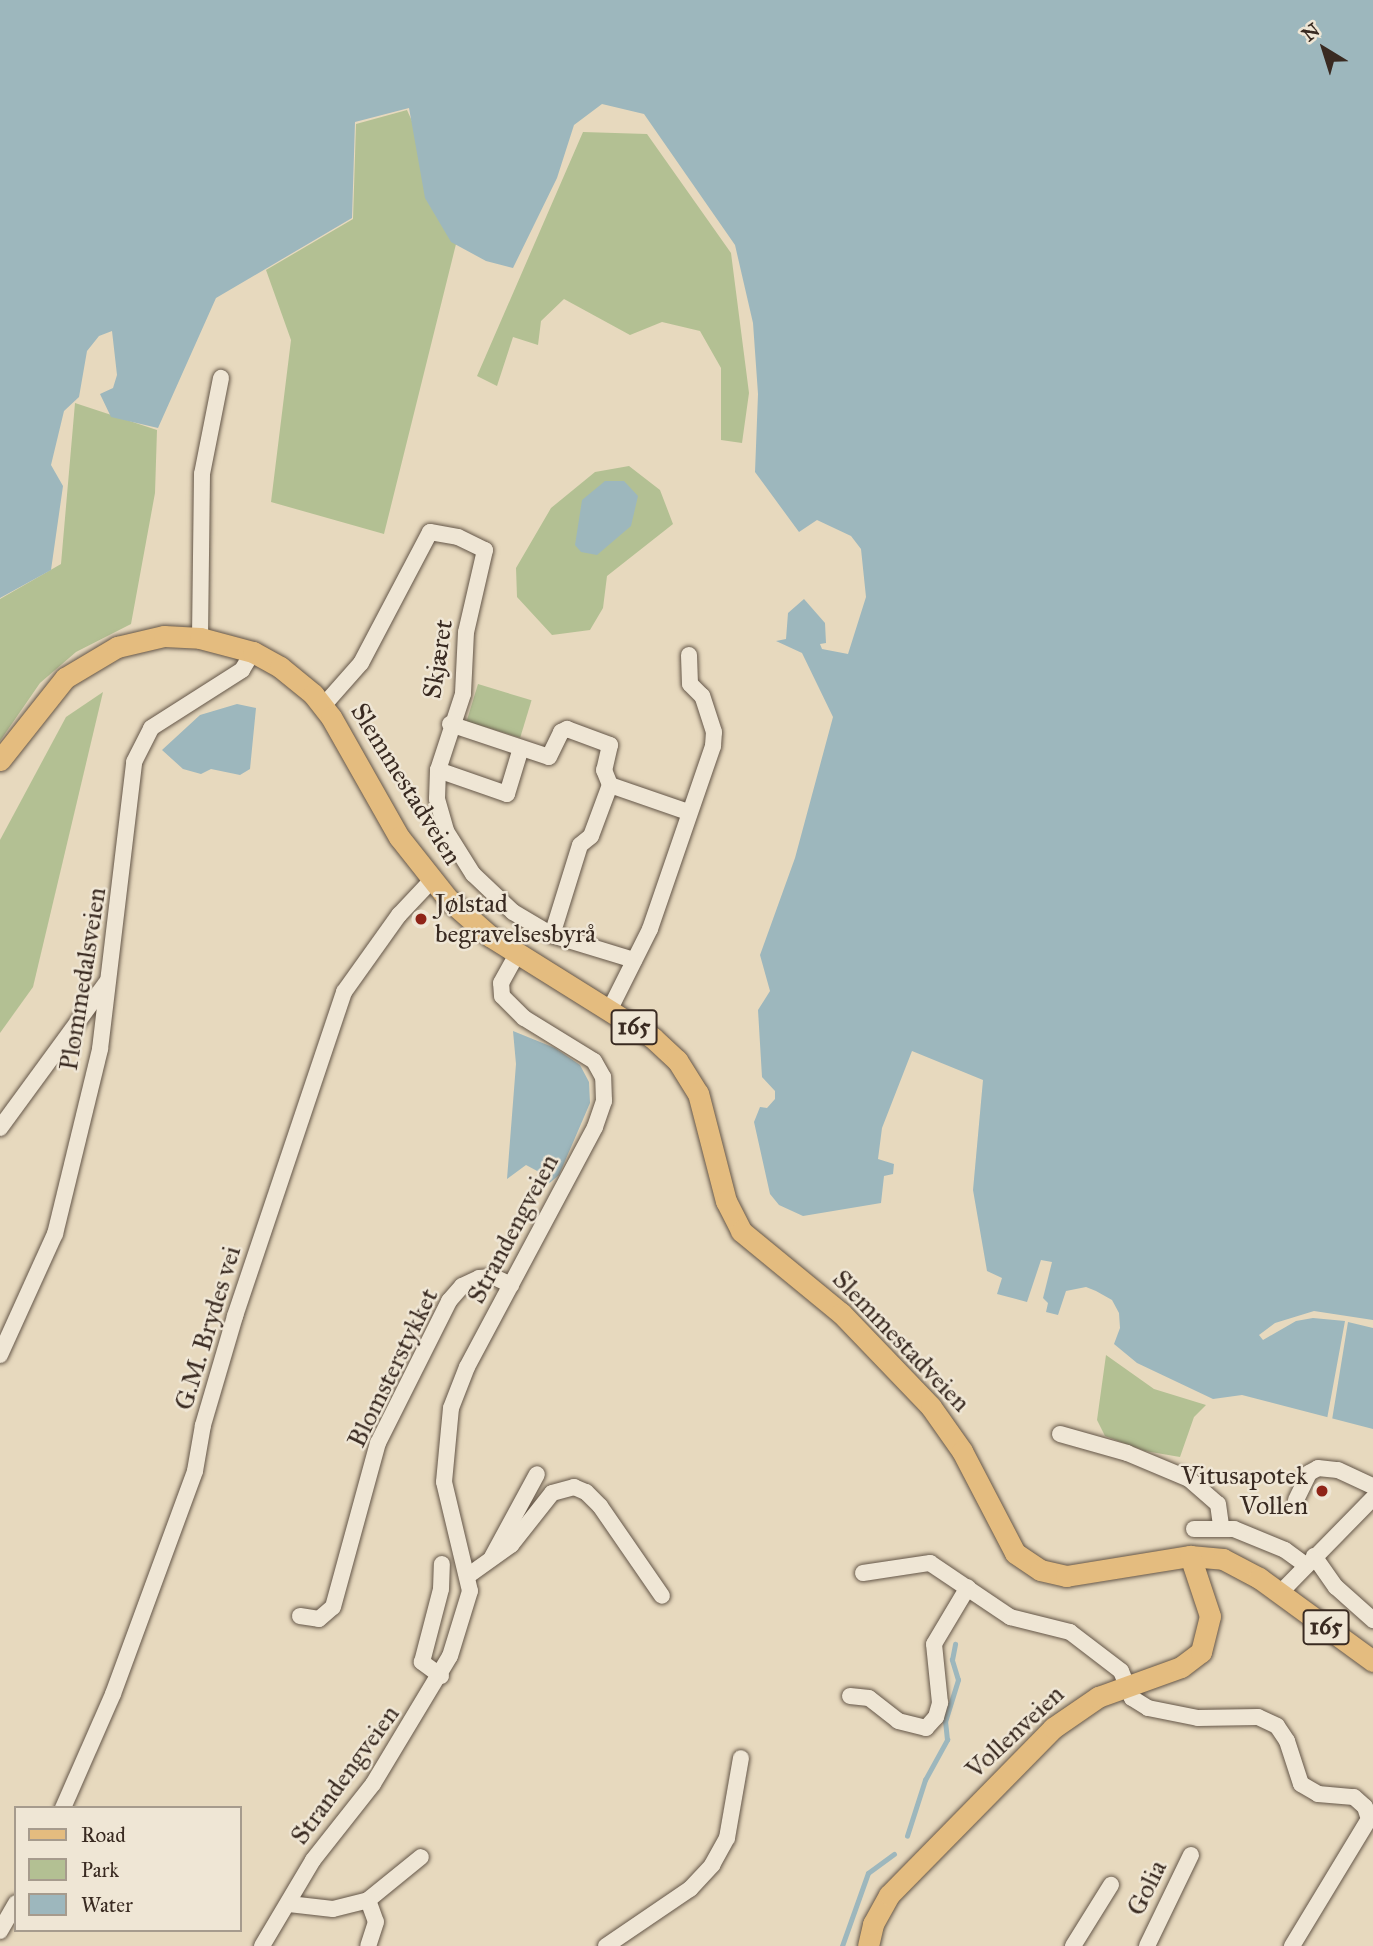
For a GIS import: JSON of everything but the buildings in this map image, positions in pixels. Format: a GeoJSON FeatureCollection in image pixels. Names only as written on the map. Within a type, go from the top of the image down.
{"type":"FeatureCollection","features":[{"type":"Feature","properties":{"kind":"main road","name":"Slemmestadveien"},"geometry":{"type":"LineString","coordinates":[[0,760],[49,694],[89,661],[141,641],[200,638],[253,652],[299,681],[323,706],[399,836],[431,881],[470,920],[517,954],[661,1044],[690,1078],[704,1110],[726,1201],[741,1231],[841,1313],[931,1407],[962,1451],[1015,1553],[1040,1570],[1066,1576],[1190,1556],[1228,1562],[1280,1593],[1373,1661]]}},
{"type":"Feature","properties":{"kind":"main road","name":"Vollenveien"},"geometry":{"type":"LineString","coordinates":[[868,1946],[873,1924],[889,1895],[1022,1758],[1073,1712],[1127,1684],[1181,1667],[1205,1644],[1210,1612],[1190,1556]]}},
{"type":"Feature","properties":{"kind":"street"},"geometry":{"type":"LineString","coordinates":[[200,638],[202,474],[221,378]]}},
{"type":"Feature","properties":{"kind":"street","name":"Slemmestadveien"},"geometry":{"type":"LineString","coordinates":[[323,706],[352,678],[430,532],[458,537],[485,550]]}},
{"type":"Feature","properties":{"kind":"street","name":"Skjæret"},"geometry":{"type":"LineString","coordinates":[[485,550],[466,632],[463,694],[450,724],[438,770],[441,817],[457,852],[499,900],[552,935],[634,960]]}},
{"type":"Feature","properties":{"kind":"street","name":"Plommedalsveien"},"geometry":{"type":"LineString","coordinates":[[0,1355],[55,1234],[100,1049],[128,799],[141,746],[158,722],[242,670],[253,652]]}},
{"type":"Feature","properties":{"kind":"street"},"geometry":{"type":"LineString","coordinates":[[609,1011],[650,929],[715,736],[702,696],[690,684],[689,655]]}},
{"type":"Feature","properties":{"kind":"street"},"geometry":{"type":"LineString","coordinates":[[450,724],[549,757],[561,732],[568,729],[610,745],[604,770],[610,785],[591,836],[580,845],[552,935]]}},
{"type":"Feature","properties":{"kind":"street"},"geometry":{"type":"LineString","coordinates":[[438,770],[507,794],[521,748]]}},
{"type":"Feature","properties":{"kind":"street"},"geometry":{"type":"LineString","coordinates":[[610,785],[688,812]]}},
{"type":"Feature","properties":{"kind":"street","name":"G.M. Brydes vei"},"geometry":{"type":"LineString","coordinates":[[64,1806],[113,1694],[195,1471],[224,1351],[344,992],[399,915],[431,881]]}},
{"type":"Feature","properties":{"kind":"street","name":"Strandengveien"},"geometry":{"type":"LineString","coordinates":[[262,1946],[313,1860],[373,1783],[441,1676],[468,1607],[469,1575],[444,1482],[446,1427],[463,1375],[512,1285],[604,1101],[603,1077],[594,1061],[524,1018],[502,996],[501,983],[517,954]]}},
{"type":"Feature","properties":{"kind":"street"},"geometry":{"type":"LineString","coordinates":[[0,1128],[108,980]]}},
{"type":"Feature","properties":{"kind":"street","name":"Blomsterstykket"},"geometry":{"type":"LineString","coordinates":[[300,1616],[319,1619],[333,1607],[378,1443],[449,1301],[462,1286],[479,1278],[494,1277],[512,1285]]}},
{"type":"Feature","properties":{"kind":"street"},"geometry":{"type":"LineString","coordinates":[[1060,1434],[1127,1453],[1189,1479],[1218,1504],[1222,1525]]}},
{"type":"Feature","properties":{"kind":"street"},"geometry":{"type":"LineString","coordinates":[[1296,1500],[1309,1473],[1318,1468],[1338,1470],[1373,1486]]}},
{"type":"Feature","properties":{"kind":"street"},"geometry":{"type":"LineString","coordinates":[[492,1557],[537,1474]]}},
{"type":"Feature","properties":{"kind":"street"},"geometry":{"type":"LineString","coordinates":[[469,1575],[511,1545],[552,1493],[574,1487],[586,1492],[600,1506],[662,1596]]}},
{"type":"Feature","properties":{"kind":"street"},"geometry":{"type":"LineString","coordinates":[[1280,1593],[1309,1560],[1336,1541],[1373,1498]]}},
{"type":"Feature","properties":{"kind":"street"},"geometry":{"type":"LineString","coordinates":[[1194,1529],[1222,1525],[1309,1560],[1373,1620]]}},
{"type":"Feature","properties":{"kind":"street"},"geometry":{"type":"LineString","coordinates":[[863,1573],[930,1563],[1019,1620],[1070,1632],[1121,1671],[1135,1701],[1165,1714],[1198,1718],[1251,1716],[1272,1722],[1286,1738],[1301,1784],[1318,1794],[1350,1795],[1366,1809],[1365,1829],[1293,1946]]}},
{"type":"Feature","properties":{"kind":"street"},"geometry":{"type":"LineString","coordinates":[[441,1676],[422,1662],[442,1589],[442,1564]]}},
{"type":"Feature","properties":{"kind":"street"},"geometry":{"type":"LineString","coordinates":[[850,1696],[869,1698],[898,1721],[926,1728],[936,1717],[940,1703],[934,1643],[968,1587]]}},
{"type":"Feature","properties":{"kind":"street"},"geometry":{"type":"LineString","coordinates":[[606,1946],[690,1889],[712,1866],[727,1838],[741,1758]]}},
{"type":"Feature","properties":{"kind":"street","name":"Golia"},"geometry":{"type":"LineString","coordinates":[[1150,1945],[1191,1855]]}},
{"type":"Feature","properties":{"kind":"street"},"geometry":{"type":"LineString","coordinates":[[289,1904],[333,1909],[368,1900],[421,1857]]}},
{"type":"Feature","properties":{"kind":"street"},"geometry":{"type":"LineString","coordinates":[[1073,1946],[1111,1885]]}},
{"type":"Feature","properties":{"kind":"street"},"geometry":{"type":"LineString","coordinates":[[368,1900],[376,1922],[368,1946]]}},
{"type":"Feature","properties":{"kind":"street"},"geometry":{"type":"LineString","coordinates":[[0,1931],[14,1906]]}},
{"type":"Feature","properties":{"kind":"green space"},"geometry":{"type":"Polygon","coordinates":[[[407,110],[460,228],[384,534],[271,502],[291,340],[266,270],[353,219],[356,124],[407,110]]]}},
{"type":"Feature","properties":{"kind":"green space"},"geometry":{"type":"Polygon","coordinates":[[[583,132],[647,134],[731,253],[749,393],[742,443],[721,440],[721,368],[700,331],[662,322],[630,335],[564,299],[541,321],[538,345],[513,337],[497,386],[477,376],[583,132]]]}},
{"type":"Feature","properties":{"kind":"green space"},"geometry":{"type":"Polygon","coordinates":[[[75,403],[157,430],[155,493],[131,624],[76,652],[40,683],[0,741],[0,599],[61,564],[75,403]]]}},
{"type":"Feature","properties":{"kind":"green space"},"geometry":{"type":"Polygon","coordinates":[[[629,466],[660,490],[673,524],[607,576],[603,608],[590,630],[552,635],[517,597],[516,568],[551,508],[595,472],[629,466]]]}},
{"type":"Feature","properties":{"kind":"green space"},"geometry":{"type":"Polygon","coordinates":[[[478,684],[532,700],[520,738],[467,721],[478,684]]]}},
{"type":"Feature","properties":{"kind":"green space"},"geometry":{"type":"Polygon","coordinates":[[[103,692],[33,987],[0,1033],[0,840],[66,717],[103,692]]]}},
{"type":"Feature","properties":{"kind":"green space"},"geometry":{"type":"Polygon","coordinates":[[[1106,1355],[1154,1389],[1206,1405],[1194,1417],[1180,1457],[1145,1451],[1105,1436],[1097,1420],[1106,1355]]]}},
{"type":"Feature","properties":{"kind":"water"},"geometry":{"type":"Polygon","coordinates":[[[0,0],[1373,0],[1373,1429],[1242,1395],[1213,1399],[1137,1363],[1114,1344],[1120,1328],[1119,1313],[1112,1300],[1096,1291],[1086,1287],[1066,1291],[1058,1315],[1046,1312],[1048,1303],[1043,1298],[1052,1262],[1041,1260],[1027,1302],[997,1294],[1002,1278],[987,1271],[973,1190],[983,1080],[912,1051],[882,1128],[878,1159],[894,1164],[893,1174],[884,1176],[881,1203],[803,1216],[779,1205],[770,1194],[754,1122],[760,1107],[767,1108],[775,1099],[775,1091],[762,1077],[758,1010],[770,991],[760,955],[795,858],[833,717],[802,653],[776,641],[786,639],[788,613],[804,599],[825,623],[826,643],[820,644],[822,649],[848,654],[866,597],[861,549],[851,536],[817,520],[799,532],[755,472],[758,394],[753,323],[735,245],[644,114],[602,104],[574,125],[557,178],[513,268],[486,261],[451,242],[425,198],[409,108],[355,122],[352,218],[216,298],[158,428],[111,417],[100,394],[113,388],[117,375],[112,331],[99,336],[87,351],[79,397],[64,411],[51,465],[63,486],[51,570],[0,598],[0,0]]]}},
{"type":"Feature","properties":{"kind":"water"},"geometry":{"type":"Polygon","coordinates":[[[605,481],[624,481],[638,496],[631,526],[597,555],[581,552],[575,545],[582,500],[605,481]]]}},
{"type":"Feature","properties":{"kind":"water"},"geometry":{"type":"Polygon","coordinates":[[[237,704],[256,708],[250,769],[240,775],[211,769],[201,774],[183,769],[162,750],[200,715],[237,704]]]}},
{"type":"Feature","properties":{"kind":"water"},"geometry":{"type":"Polygon","coordinates":[[[513,1031],[555,1048],[580,1065],[589,1082],[590,1103],[559,1175],[546,1186],[541,1173],[526,1165],[507,1179],[516,1064],[513,1031]]]}},
{"type":"Feature","properties":{"kind":"pier"},"geometry":{"type":"Polygon","coordinates":[[[1314,1311],[1373,1320],[1373,1328],[1348,1322],[1332,1420],[1327,1419],[1345,1321],[1313,1318],[1296,1321],[1263,1340],[1259,1335],[1275,1323],[1314,1311]]]}},
{"type":"Feature","properties":{"kind":"waterway"},"geometry":{"type":"LineString","coordinates":[[907,1836],[925,1780],[947,1740],[945,1722],[958,1680],[952,1660],[955,1644]]}},
{"type":"Feature","properties":{"kind":"waterway"},"geometry":{"type":"LineString","coordinates":[[842,1946],[868,1873],[894,1854]]}},
{"type":"Feature","properties":{"kind":"place","name":"Jølstad begravelsesbyrå"},"geometry":{"type":"Point","coordinates":[421,919]}},
{"type":"Feature","properties":{"kind":"place","name":"Vitusapotek Vollen"},"geometry":{"type":"Point","coordinates":[1322,1491]}}]}
